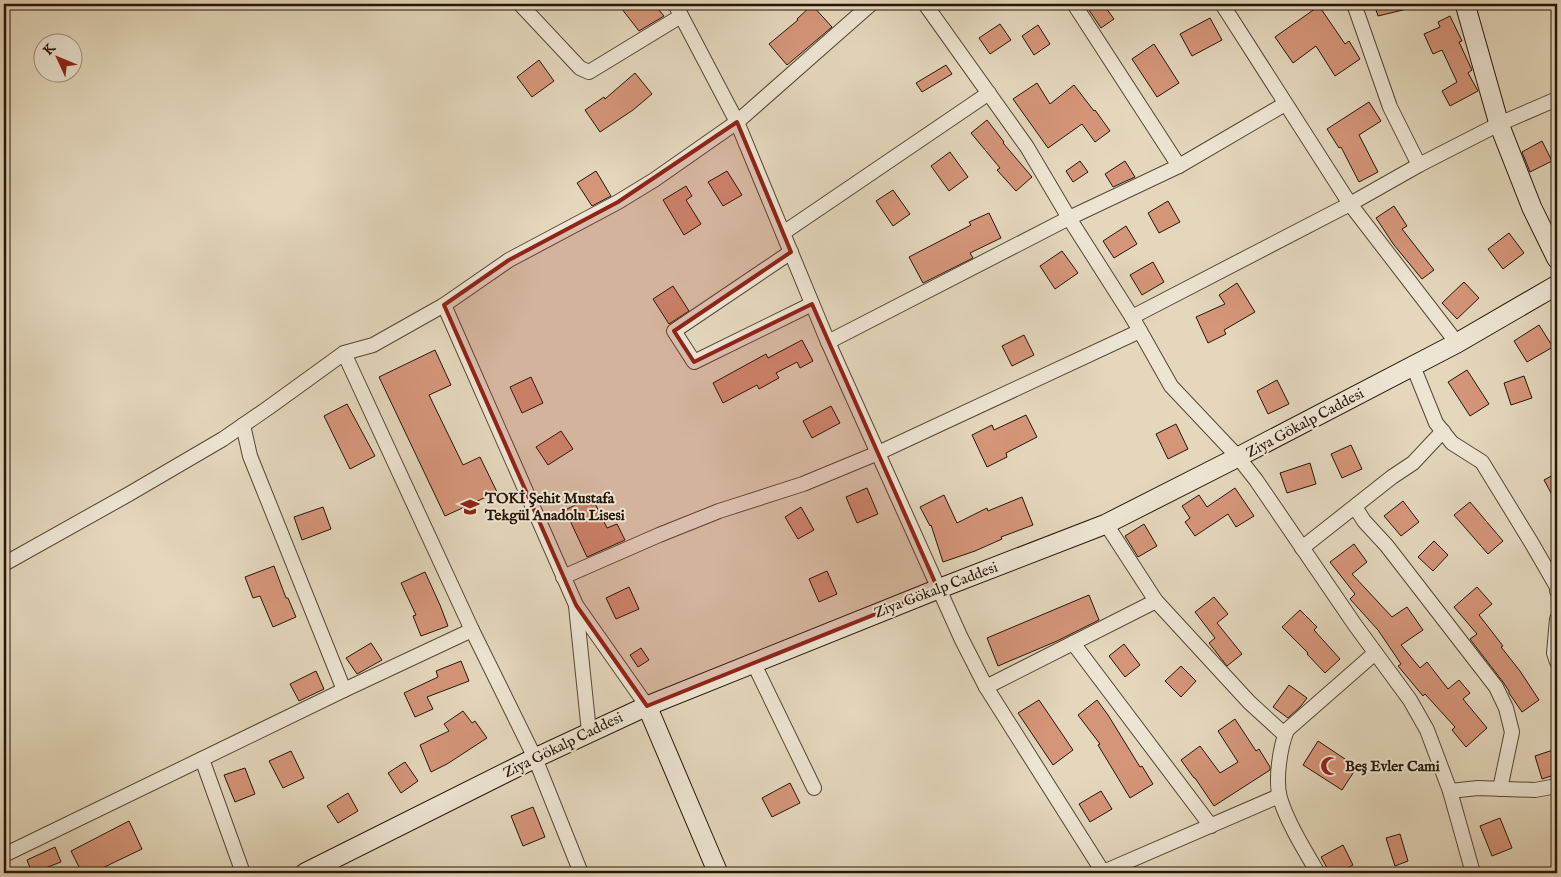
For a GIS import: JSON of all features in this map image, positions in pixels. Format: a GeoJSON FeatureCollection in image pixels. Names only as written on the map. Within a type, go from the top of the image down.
{"type":"FeatureCollection","features":[{"type":"Feature","properties":{"kind":"street"},"geometry":{"type":"LineString","coordinates":[[520,4],[580,68],[589,72],[678,10],[737,122],[828,342],[938,589],[986,687],[1102,873],[1279,796]]}},
{"type":"Feature","properties":{"kind":"street"},"geometry":{"type":"LineString","coordinates":[[4,564],[223,439],[344,353],[373,345],[444,305],[509,260],[618,202],[654,180],[737,122],[871,4]]}},
{"type":"Feature","properties":{"kind":"street"},"geometry":{"type":"LineString","coordinates":[[925,4],[1026,147],[1132,316],[1171,386],[1238,457],[1410,700],[1426,730],[1450,791],[1473,873]]}},
{"type":"Feature","properties":{"kind":"street"},"geometry":{"type":"LineString","coordinates":[[1074,4],[1179,166]]}},
{"type":"Feature","properties":{"kind":"street"},"geometry":{"type":"LineString","coordinates":[[1222,4],[1350,204],[1457,343]]}},
{"type":"Feature","properties":{"kind":"street"},"geometry":{"type":"LineString","coordinates":[[1354,4],[1390,108],[1419,165]]}},
{"type":"Feature","properties":{"kind":"street"},"geometry":{"type":"LineString","coordinates":[[1465,4],[1499,124],[1532,208],[1557,259]]}},
{"type":"Feature","properties":{"kind":"street"},"geometry":{"type":"LineString","coordinates":[[783,234],[989,93]]}},
{"type":"Feature","properties":{"kind":"street"},"geometry":{"type":"LineString","coordinates":[[1132,316],[1350,204],[1419,165],[1499,124],[1557,99]]}},
{"type":"Feature","properties":{"kind":"street"},"geometry":{"type":"LineString","coordinates":[[828,342],[1069,218],[1179,166],[1285,104]]}},
{"type":"Feature","properties":{"kind":"street"},"geometry":{"type":"LineString","coordinates":[[791,252],[674,331],[694,362],[812,304]]}},
{"type":"Feature","properties":{"kind":"street","name":"Ziya Gökalp Caddesi"},"geometry":{"type":"LineString","coordinates":[[305,873],[333,867],[535,758],[647,706],[753,662],[1106,524],[1457,343],[1557,285]]}},
{"type":"Feature","properties":{"kind":"street"},"geometry":{"type":"LineString","coordinates":[[444,305],[576,605],[647,706],[718,873]]}},
{"type":"Feature","properties":{"kind":"street"},"geometry":{"type":"LineString","coordinates":[[563,578],[659,535],[719,511],[803,484],[878,453],[1140,331]]}},
{"type":"Feature","properties":{"kind":"street"},"geometry":{"type":"LineString","coordinates":[[344,353],[472,630],[535,758],[581,873]]}},
{"type":"Feature","properties":{"kind":"street"},"geometry":{"type":"LineString","coordinates":[[1413,366],[1436,423],[1452,443],[1482,462],[1531,542],[1557,587],[1557,591]]}},
{"type":"Feature","properties":{"kind":"street"},"geometry":{"type":"LineString","coordinates":[[243,425],[250,456],[344,690]]}},
{"type":"Feature","properties":{"kind":"street"},"geometry":{"type":"LineString","coordinates":[[1302,548],[1413,463],[1442,431]]}},
{"type":"Feature","properties":{"kind":"street"},"geometry":{"type":"LineString","coordinates":[[1355,507],[1364,521],[1387,546],[1496,687],[1506,708],[1512,732],[1500,789]]}},
{"type":"Feature","properties":{"kind":"street"},"geometry":{"type":"LineString","coordinates":[[1106,524],[1156,601],[1249,702],[1285,735]]}},
{"type":"Feature","properties":{"kind":"street"},"geometry":{"type":"LineString","coordinates":[[986,687],[1156,601]]}},
{"type":"Feature","properties":{"kind":"street"},"geometry":{"type":"LineString","coordinates":[[576,605],[589,732]]}},
{"type":"Feature","properties":{"kind":"street"},"geometry":{"type":"LineString","coordinates":[[1557,619],[1554,653],[1557,662]]}},
{"type":"Feature","properties":{"kind":"street"},"geometry":{"type":"LineString","coordinates":[[4,855],[472,630]]}},
{"type":"Feature","properties":{"kind":"street"},"geometry":{"type":"LineString","coordinates":[[1073,643],[1211,826]]}},
{"type":"Feature","properties":{"kind":"street"},"geometry":{"type":"LineString","coordinates":[[1318,873],[1286,814],[1279,796],[1278,770],[1282,743],[1287,730],[1375,653]]}},
{"type":"Feature","properties":{"kind":"street"},"geometry":{"type":"LineString","coordinates":[[753,662],[814,788]]}},
{"type":"Feature","properties":{"kind":"street"},"geometry":{"type":"LineString","coordinates":[[202,759],[242,873]]}},
{"type":"Feature","properties":{"kind":"street"},"geometry":{"type":"LineString","coordinates":[[1450,791],[1478,788],[1535,790],[1557,786]]}},
{"type":"Feature","properties":{"kind":"highlighted area"},"geometry":{"type":"Polygon","coordinates":[[[737,122],[791,252],[674,331],[694,362],[812,304],[938,589],[647,706],[576,605],[444,305],[509,260],[618,202],[737,122]]]}},
{"type":"Feature","properties":{"kind":"building"},"geometry":{"type":"Polygon","coordinates":[[[618,4],[654,4],[664,16],[639,31],[618,4]]]}},
{"type":"Feature","properties":{"kind":"building"},"geometry":{"type":"Polygon","coordinates":[[[1098,4],[1103,4],[1114,19],[1101,28],[1089,10],[1098,4]]]}},
{"type":"Feature","properties":{"kind":"building"},"geometry":{"type":"Polygon","coordinates":[[[1374,4],[1410,4],[1411,8],[1378,16],[1374,4]]]}},
{"type":"Feature","properties":{"kind":"building"},"geometry":{"type":"Polygon","coordinates":[[[812,5],[832,27],[787,65],[769,44],[798,20],[812,5]]]}},
{"type":"Feature","properties":{"kind":"building"},"geometry":{"type":"Polygon","coordinates":[[[1319,6],[1345,44],[1349,41],[1360,59],[1335,76],[1316,46],[1293,63],[1275,37],[1319,6]]]}},
{"type":"Feature","properties":{"kind":"building"},"geometry":{"type":"Polygon","coordinates":[[[1450,16],[1462,41],[1459,42],[1472,70],[1468,73],[1478,91],[1450,106],[1442,91],[1457,82],[1442,50],[1433,54],[1424,34],[1440,27],[1438,22],[1450,16]]]}},
{"type":"Feature","properties":{"kind":"building"},"geometry":{"type":"Polygon","coordinates":[[[1210,18],[1222,40],[1192,56],[1180,34],[1210,18]]]}},
{"type":"Feature","properties":{"kind":"building"},"geometry":{"type":"Polygon","coordinates":[[[1000,24],[1011,40],[990,54],[979,38],[1000,24]]]}},
{"type":"Feature","properties":{"kind":"building"},"geometry":{"type":"Polygon","coordinates":[[[1038,25],[1050,44],[1034,55],[1022,36],[1038,25]]]}},
{"type":"Feature","properties":{"kind":"building"},"geometry":{"type":"Polygon","coordinates":[[[1154,44],[1179,83],[1157,97],[1132,59],[1154,44]]]}},
{"type":"Feature","properties":{"kind":"building"},"geometry":{"type":"Polygon","coordinates":[[[539,60],[554,81],[532,97],[517,77],[539,60]]]}},
{"type":"Feature","properties":{"kind":"building"},"geometry":{"type":"Polygon","coordinates":[[[946,65],[952,74],[922,92],[916,83],[946,65]]]}},
{"type":"Feature","properties":{"kind":"building"},"geometry":{"type":"Polygon","coordinates":[[[635,73],[652,94],[633,110],[600,132],[585,110],[604,97],[605,99],[635,73]]]}},
{"type":"Feature","properties":{"kind":"building"},"geometry":{"type":"Polygon","coordinates":[[[1037,83],[1050,104],[1074,85],[1110,131],[1095,142],[1082,124],[1048,148],[1013,99],[1037,83]]]}},
{"type":"Feature","properties":{"kind":"building"},"geometry":{"type":"Polygon","coordinates":[[[1369,102],[1381,121],[1359,135],[1378,172],[1359,182],[1341,147],[1339,148],[1327,129],[1369,102]]]}},
{"type":"Feature","properties":{"kind":"building"},"geometry":{"type":"Polygon","coordinates":[[[987,120],[1003,143],[1032,177],[1016,191],[997,170],[1000,168],[971,133],[987,120]]]}},
{"type":"Feature","properties":{"kind":"building"},"geometry":{"type":"Polygon","coordinates":[[[1542,141],[1552,161],[1530,172],[1522,152],[1542,141]]]}},
{"type":"Feature","properties":{"kind":"building"},"geometry":{"type":"Polygon","coordinates":[[[950,152],[968,177],[949,191],[931,166],[950,152]]]}},
{"type":"Feature","properties":{"kind":"building"},"geometry":{"type":"Polygon","coordinates":[[[1080,161],[1088,172],[1073,182],[1066,171],[1080,161]]]}},
{"type":"Feature","properties":{"kind":"building"},"geometry":{"type":"Polygon","coordinates":[[[1125,161],[1135,177],[1113,187],[1105,174],[1125,161]]]}},
{"type":"Feature","properties":{"kind":"building"},"geometry":{"type":"Polygon","coordinates":[[[596,171],[611,196],[592,206],[577,183],[596,171]]]}},
{"type":"Feature","properties":{"kind":"building"},"geometry":{"type":"Polygon","coordinates":[[[727,171],[742,195],[723,206],[708,182],[727,171]]]}},
{"type":"Feature","properties":{"kind":"building"},"geometry":{"type":"Polygon","coordinates":[[[686,186],[692,196],[686,200],[701,224],[684,235],[663,200],[686,186]]]}},
{"type":"Feature","properties":{"kind":"building"},"geometry":{"type":"Polygon","coordinates":[[[893,190],[910,214],[893,226],[876,201],[893,190]]]}},
{"type":"Feature","properties":{"kind":"building"},"geometry":{"type":"Polygon","coordinates":[[[1168,201],[1180,222],[1159,233],[1148,213],[1168,201]]]}},
{"type":"Feature","properties":{"kind":"building"},"geometry":{"type":"Polygon","coordinates":[[[1394,206],[1407,226],[1402,229],[1434,270],[1422,279],[1394,245],[1376,218],[1394,206]]]}},
{"type":"Feature","properties":{"kind":"building"},"geometry":{"type":"Polygon","coordinates":[[[989,213],[1001,238],[970,253],[973,258],[923,283],[909,257],[971,225],[969,222],[989,213]]]}},
{"type":"Feature","properties":{"kind":"building"},"geometry":{"type":"Polygon","coordinates":[[[1126,226],[1137,244],[1114,258],[1103,241],[1126,226]]]}},
{"type":"Feature","properties":{"kind":"building"},"geometry":{"type":"Polygon","coordinates":[[[1509,233],[1524,253],[1503,269],[1488,249],[1509,233]]]}},
{"type":"Feature","properties":{"kind":"building"},"geometry":{"type":"Polygon","coordinates":[[[1062,251],[1078,273],[1055,289],[1040,266],[1062,251]]]}},
{"type":"Feature","properties":{"kind":"building"},"geometry":{"type":"Polygon","coordinates":[[[1153,262],[1164,282],[1142,295],[1130,275],[1153,262]]]}},
{"type":"Feature","properties":{"kind":"building"},"geometry":{"type":"Polygon","coordinates":[[[1464,282],[1479,298],[1457,319],[1442,303],[1464,282]]]}},
{"type":"Feature","properties":{"kind":"building"},"geometry":{"type":"Polygon","coordinates":[[[1237,283],[1255,312],[1224,330],[1226,334],[1208,343],[1196,317],[1225,304],[1219,295],[1237,283]]]}},
{"type":"Feature","properties":{"kind":"building"},"geometry":{"type":"Polygon","coordinates":[[[673,286],[689,311],[669,324],[653,299],[673,286]]]}},
{"type":"Feature","properties":{"kind":"building"},"geometry":{"type":"Polygon","coordinates":[[[1539,325],[1553,347],[1527,362],[1514,341],[1539,325]]]}},
{"type":"Feature","properties":{"kind":"building"},"geometry":{"type":"Polygon","coordinates":[[[1024,335],[1034,355],[1012,366],[1002,346],[1024,335]]]}},
{"type":"Feature","properties":{"kind":"building"},"geometry":{"type":"Polygon","coordinates":[[[802,340],[813,361],[800,368],[797,362],[776,373],[779,378],[759,389],[757,385],[723,403],[713,383],[766,354],[768,358],[802,340]]]}},
{"type":"Feature","properties":{"kind":"building"},"geometry":{"type":"Polygon","coordinates":[[[435,350],[451,385],[429,395],[463,465],[480,457],[497,492],[445,516],[379,377],[435,350]]]}},
{"type":"Feature","properties":{"kind":"building"},"geometry":{"type":"Polygon","coordinates":[[[1467,370],[1489,404],[1470,416],[1448,382],[1467,370]]]}},
{"type":"Feature","properties":{"kind":"building"},"geometry":{"type":"Polygon","coordinates":[[[1524,376],[1532,398],[1511,405],[1504,383],[1524,376]]]}},
{"type":"Feature","properties":{"kind":"building"},"geometry":{"type":"Polygon","coordinates":[[[531,377],[543,403],[522,413],[510,387],[531,377]]]}},
{"type":"Feature","properties":{"kind":"building"},"geometry":{"type":"Polygon","coordinates":[[[1277,380],[1289,404],[1268,414],[1257,391],[1277,380]]]}},
{"type":"Feature","properties":{"kind":"building"},"geometry":{"type":"Polygon","coordinates":[[[347,404],[375,456],[350,469],[324,416],[347,404]]]}},
{"type":"Feature","properties":{"kind":"building"},"geometry":{"type":"Polygon","coordinates":[[[831,406],[840,423],[812,438],[803,421],[831,406]]]}},
{"type":"Feature","properties":{"kind":"building"},"geometry":{"type":"Polygon","coordinates":[[[1026,415],[1037,437],[1006,453],[1007,457],[987,467],[972,435],[992,425],[994,430],[1026,415]]]}},
{"type":"Feature","properties":{"kind":"building"},"geometry":{"type":"Polygon","coordinates":[[[1176,424],[1188,449],[1168,459],[1156,434],[1176,424]]]}},
{"type":"Feature","properties":{"kind":"building"},"geometry":{"type":"Polygon","coordinates":[[[561,431],[573,449],[548,465],[536,447],[561,431]]]}},
{"type":"Feature","properties":{"kind":"building"},"geometry":{"type":"Polygon","coordinates":[[[1351,445],[1362,469],[1342,478],[1331,454],[1351,445]]]}},
{"type":"Feature","properties":{"kind":"building"},"geometry":{"type":"Polygon","coordinates":[[[1310,463],[1316,484],[1287,493],[1280,473],[1310,463]]]}},
{"type":"Feature","properties":{"kind":"building"},"geometry":{"type":"Polygon","coordinates":[[[1557,473],[1557,504],[1544,480],[1557,473]]]}},
{"type":"Feature","properties":{"kind":"building"},"geometry":{"type":"Polygon","coordinates":[[[867,488],[878,514],[857,523],[846,497],[867,488]]]}},
{"type":"Feature","properties":{"kind":"building"},"geometry":{"type":"Polygon","coordinates":[[[1235,488],[1254,516],[1236,527],[1228,514],[1195,536],[1185,522],[1190,518],[1182,506],[1199,495],[1207,507],[1235,488]]]}},
{"type":"Feature","properties":{"kind":"building"},"geometry":{"type":"Polygon","coordinates":[[[944,495],[957,523],[987,508],[988,511],[1022,497],[1033,525],[1001,537],[1002,539],[975,551],[943,562],[931,525],[920,507],[944,495]]]}},
{"type":"Feature","properties":{"kind":"building"},"geometry":{"type":"Polygon","coordinates":[[[592,497],[607,528],[617,524],[625,540],[587,557],[565,510],[592,497]]]}},
{"type":"Feature","properties":{"kind":"building"},"geometry":{"type":"Polygon","coordinates":[[[1403,501],[1419,522],[1401,536],[1384,516],[1403,501]]]}},
{"type":"Feature","properties":{"kind":"building"},"geometry":{"type":"Polygon","coordinates":[[[1470,502],[1503,541],[1488,554],[1454,515],[1470,502]]]}},
{"type":"Feature","properties":{"kind":"building"},"geometry":{"type":"Polygon","coordinates":[[[323,507],[331,529],[302,540],[294,517],[323,507]]]}},
{"type":"Feature","properties":{"kind":"building"},"geometry":{"type":"Polygon","coordinates":[[[801,507],[814,530],[798,539],[785,517],[801,507]]]}},
{"type":"Feature","properties":{"kind":"building"},"geometry":{"type":"Polygon","coordinates":[[[1144,524],[1157,546],[1138,557],[1125,536],[1144,524]]]}},
{"type":"Feature","properties":{"kind":"building"},"geometry":{"type":"Polygon","coordinates":[[[1434,541],[1448,555],[1433,571],[1418,557],[1434,541]]]}},
{"type":"Feature","properties":{"kind":"building"},"geometry":{"type":"Polygon","coordinates":[[[1354,544],[1367,562],[1352,574],[1392,617],[1407,607],[1423,630],[1401,645],[1420,668],[1427,662],[1448,689],[1459,680],[1470,693],[1463,699],[1487,728],[1466,747],[1452,730],[1455,727],[1425,694],[1423,696],[1398,666],[1401,664],[1378,630],[1350,599],[1355,594],[1330,562],[1354,544]]]}},
{"type":"Feature","properties":{"kind":"building"},"geometry":{"type":"Polygon","coordinates":[[[274,566],[286,598],[288,598],[296,617],[273,627],[260,596],[253,598],[245,577],[274,566]]]}},
{"type":"Feature","properties":{"kind":"building"},"geometry":{"type":"Polygon","coordinates":[[[827,571],[837,594],[819,602],[809,579],[827,571]]]}},
{"type":"Feature","properties":{"kind":"building"},"geometry":{"type":"Polygon","coordinates":[[[425,572],[448,626],[421,636],[413,616],[416,615],[401,583],[425,572]]]}},
{"type":"Feature","properties":{"kind":"building"},"geometry":{"type":"Polygon","coordinates":[[[629,587],[639,609],[616,619],[606,598],[629,587]]]}},
{"type":"Feature","properties":{"kind":"building"},"geometry":{"type":"Polygon","coordinates":[[[1477,587],[1492,604],[1479,615],[1503,646],[1501,647],[1539,700],[1522,712],[1503,682],[1470,639],[1477,634],[1454,607],[1477,587]]]}},
{"type":"Feature","properties":{"kind":"building"},"geometry":{"type":"Polygon","coordinates":[[[1089,595],[1099,620],[1057,641],[998,666],[987,638],[1089,595]]]}},
{"type":"Feature","properties":{"kind":"building"},"geometry":{"type":"Polygon","coordinates":[[[1214,597],[1228,614],[1217,623],[1242,654],[1227,666],[1209,643],[1215,638],[1195,612],[1214,597]]]}},
{"type":"Feature","properties":{"kind":"building"},"geometry":{"type":"Polygon","coordinates":[[[1300,610],[1317,627],[1314,630],[1340,659],[1325,673],[1282,627],[1300,610]]]}},
{"type":"Feature","properties":{"kind":"building"},"geometry":{"type":"Polygon","coordinates":[[[371,643],[382,660],[357,674],[346,658],[371,643]]]}},
{"type":"Feature","properties":{"kind":"building"},"geometry":{"type":"Polygon","coordinates":[[[1124,644],[1140,665],[1125,677],[1109,656],[1124,644]]]}},
{"type":"Feature","properties":{"kind":"building"},"geometry":{"type":"Polygon","coordinates":[[[641,648],[649,660],[638,667],[630,655],[641,648]]]}},
{"type":"Feature","properties":{"kind":"building"},"geometry":{"type":"Polygon","coordinates":[[[461,661],[469,681],[427,697],[433,709],[415,717],[404,693],[438,677],[436,671],[461,661]]]}},
{"type":"Feature","properties":{"kind":"building"},"geometry":{"type":"Polygon","coordinates":[[[1181,666],[1196,681],[1181,697],[1165,681],[1181,666]]]}},
{"type":"Feature","properties":{"kind":"building"},"geometry":{"type":"Polygon","coordinates":[[[316,671],[324,689],[299,701],[290,684],[316,671]]]}},
{"type":"Feature","properties":{"kind":"building"},"geometry":{"type":"Polygon","coordinates":[[[1289,685],[1307,698],[1288,718],[1273,707],[1289,685]]]}},
{"type":"Feature","properties":{"kind":"building"},"geometry":{"type":"Polygon","coordinates":[[[1039,700],[1073,750],[1053,765],[1018,713],[1039,700]]]}},
{"type":"Feature","properties":{"kind":"building"},"geometry":{"type":"Polygon","coordinates":[[[1097,700],[1153,784],[1130,798],[1098,745],[1100,744],[1078,715],[1097,700]]]}},
{"type":"Feature","properties":{"kind":"building"},"geometry":{"type":"Polygon","coordinates":[[[463,711],[472,723],[475,721],[487,738],[431,772],[420,745],[449,731],[444,724],[463,711]]]}},
{"type":"Feature","properties":{"kind":"building"},"geometry":{"type":"Polygon","coordinates":[[[1235,719],[1256,751],[1259,749],[1270,770],[1214,806],[1181,760],[1200,746],[1220,773],[1238,762],[1218,731],[1235,719]]]}},
{"type":"Feature","properties":{"kind":"building","name":"Beş Evler Cami"},"geometry":{"type":"Polygon","coordinates":[[[1318,741],[1357,767],[1342,790],[1303,765],[1318,741]]]}},
{"type":"Feature","properties":{"kind":"building"},"geometry":{"type":"Polygon","coordinates":[[[1553,750],[1557,764],[1557,774],[1542,779],[1535,756],[1553,750]]]}},
{"type":"Feature","properties":{"kind":"building"},"geometry":{"type":"Polygon","coordinates":[[[291,751],[304,778],[283,788],[269,761],[291,751]]]}},
{"type":"Feature","properties":{"kind":"building"},"geometry":{"type":"Polygon","coordinates":[[[405,762],[418,781],[401,793],[388,773],[405,762]]]}},
{"type":"Feature","properties":{"kind":"building"},"geometry":{"type":"Polygon","coordinates":[[[245,768],[255,794],[235,802],[224,775],[245,768]]]}},
{"type":"Feature","properties":{"kind":"building"},"geometry":{"type":"Polygon","coordinates":[[[790,783],[800,803],[772,817],[762,798],[790,783]]]}},
{"type":"Feature","properties":{"kind":"building"},"geometry":{"type":"Polygon","coordinates":[[[1101,791],[1112,809],[1090,822],[1079,804],[1101,791]]]}},
{"type":"Feature","properties":{"kind":"building"},"geometry":{"type":"Polygon","coordinates":[[[348,793],[358,811],[338,823],[327,806],[348,793]]]}},
{"type":"Feature","properties":{"kind":"building"},"geometry":{"type":"Polygon","coordinates":[[[533,807],[545,837],[523,846],[511,816],[533,807]]]}},
{"type":"Feature","properties":{"kind":"building"},"geometry":{"type":"Polygon","coordinates":[[[1500,818],[1512,848],[1492,856],[1480,826],[1500,818]]]}},
{"type":"Feature","properties":{"kind":"building"},"geometry":{"type":"Polygon","coordinates":[[[129,821],[142,849],[92,873],[82,873],[71,851],[129,821]]]}},
{"type":"Feature","properties":{"kind":"building"},"geometry":{"type":"Polygon","coordinates":[[[1400,834],[1408,861],[1395,866],[1386,838],[1400,834]]]}},
{"type":"Feature","properties":{"kind":"building"},"geometry":{"type":"Polygon","coordinates":[[[1343,845],[1353,865],[1338,873],[1330,873],[1321,857],[1343,845]]]}},
{"type":"Feature","properties":{"kind":"building"},"geometry":{"type":"Polygon","coordinates":[[[55,847],[61,862],[32,873],[27,860],[55,847]]]}},
{"type":"Feature","properties":{"kind":"place","name":"TOKİ Şehit Mustafa Tekgül Anadolu Lisesi"},"geometry":{"type":"Point","coordinates":[470,507]}},
{"type":"Feature","properties":{"kind":"place","name":"Beş Evler Cami"},"geometry":{"type":"Point","coordinates":[1330,766]}}]}
